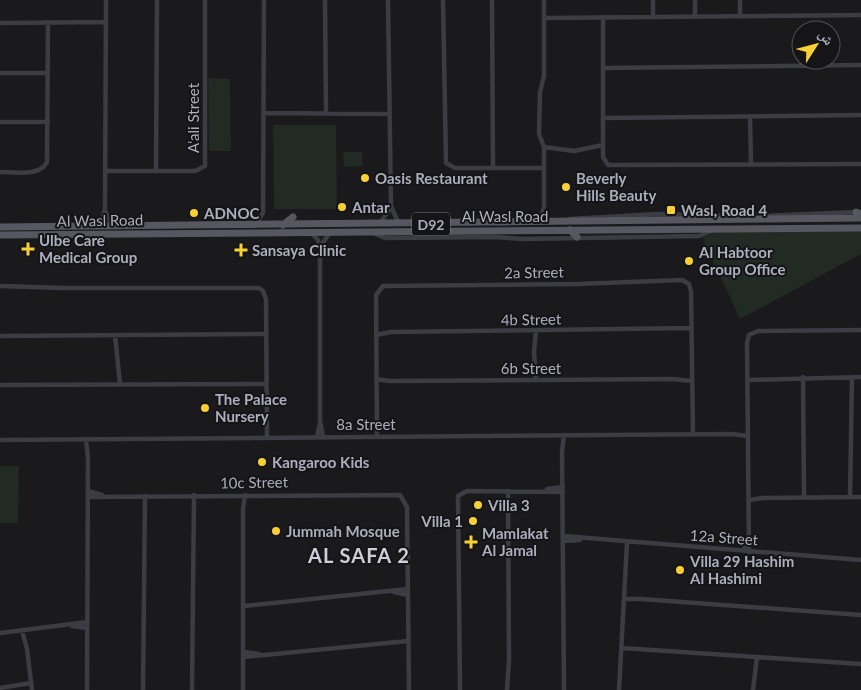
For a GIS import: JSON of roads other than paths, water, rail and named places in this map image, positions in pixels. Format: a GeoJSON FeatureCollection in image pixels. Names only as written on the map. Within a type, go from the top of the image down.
{"type":"FeatureCollection","features":[{"type":"Feature","properties":{"kind":"main road","name":"Al Wasl Road"},"geometry":{"type":"LineString","coordinates":[[0,235],[95,233],[255,225],[556,223],[860,214]]}},
{"type":"Feature","properties":{"kind":"main road"},"geometry":{"type":"LineString","coordinates":[[283,225],[293,217]]}},
{"type":"Feature","properties":{"kind":"main road","name":"Al Wasl Road"},"geometry":{"type":"LineString","coordinates":[[0,227],[95,233],[115,226],[131,230],[310,232],[861,228]]}},
{"type":"Feature","properties":{"kind":"main road"},"geometry":{"type":"LineString","coordinates":[[570,230],[577,237]]}},
{"type":"Feature","properties":{"kind":"street"},"geometry":{"type":"LineString","coordinates":[[95,233],[105,209],[106,0]]}},
{"type":"Feature","properties":{"kind":"street"},"geometry":{"type":"LineString","coordinates":[[156,170],[157,0]]}},
{"type":"Feature","properties":{"kind":"street","name":"A'ali Street"},"geometry":{"type":"LineString","coordinates":[[106,171],[199,170],[206,162],[205,0]]}},
{"type":"Feature","properties":{"kind":"street"},"geometry":{"type":"LineString","coordinates":[[255,225],[261,219],[263,210],[264,0]]}},
{"type":"Feature","properties":{"kind":"street"},"geometry":{"type":"LineString","coordinates":[[325,0],[326,113]]}},
{"type":"Feature","properties":{"kind":"street"},"geometry":{"type":"LineString","coordinates":[[388,0],[391,206],[394,216],[402,224]]}},
{"type":"Feature","properties":{"kind":"street"},"geometry":{"type":"LineString","coordinates":[[443,0],[445,159],[449,166],[455,168],[544,168]]}},
{"type":"Feature","properties":{"kind":"street"},"geometry":{"type":"LineString","coordinates":[[492,0],[493,167]]}},
{"type":"Feature","properties":{"kind":"street"},"geometry":{"type":"LineString","coordinates":[[532,223],[540,217],[544,207],[544,147],[539,134],[540,89],[544,76],[544,0]]}},
{"type":"Feature","properties":{"kind":"street"},"geometry":{"type":"LineString","coordinates":[[653,0],[653,17]]}},
{"type":"Feature","properties":{"kind":"street"},"geometry":{"type":"LineString","coordinates":[[695,0],[695,16]]}},
{"type":"Feature","properties":{"kind":"street"},"geometry":{"type":"LineString","coordinates":[[740,0],[740,16]]}},
{"type":"Feature","properties":{"kind":"street"},"geometry":{"type":"LineString","coordinates":[[544,18],[861,15]]}},
{"type":"Feature","properties":{"kind":"street"},"geometry":{"type":"LineString","coordinates":[[603,17],[604,162],[612,166],[861,164]]}},
{"type":"Feature","properties":{"kind":"street"},"geometry":{"type":"LineString","coordinates":[[0,172],[36,172],[46,166],[48,22]]}},
{"type":"Feature","properties":{"kind":"street"},"geometry":{"type":"LineString","coordinates":[[0,23],[106,22]]}},
{"type":"Feature","properties":{"kind":"street"},"geometry":{"type":"LineString","coordinates":[[603,68],[861,65]]}},
{"type":"Feature","properties":{"kind":"street"},"geometry":{"type":"LineString","coordinates":[[0,74],[47,73]]}},
{"type":"Feature","properties":{"kind":"street"},"geometry":{"type":"LineString","coordinates":[[264,113],[389,112]]}},
{"type":"Feature","properties":{"kind":"street"},"geometry":{"type":"LineString","coordinates":[[604,118],[861,115]]}},
{"type":"Feature","properties":{"kind":"street"},"geometry":{"type":"LineString","coordinates":[[750,116],[751,164]]}},
{"type":"Feature","properties":{"kind":"street"},"geometry":{"type":"LineString","coordinates":[[0,122],[48,122]]}},
{"type":"Feature","properties":{"kind":"street"},"geometry":{"type":"LineString","coordinates":[[544,147],[574,151],[603,146]]}},
{"type":"Feature","properties":{"kind":"street"},"geometry":{"type":"LineString","coordinates":[[378,224],[386,218],[391,206]]}},
{"type":"Feature","properties":{"kind":"street"},"geometry":{"type":"LineString","coordinates":[[544,207],[548,216],[556,223]]}},
{"type":"Feature","properties":{"kind":"street"},"geometry":{"type":"LineString","coordinates":[[105,209],[109,220],[115,226]]}},
{"type":"Feature","properties":{"kind":"street"},"geometry":{"type":"LineString","coordinates":[[263,210],[266,219],[272,225]]}},
{"type":"Feature","properties":{"kind":"street"},"geometry":{"type":"LineString","coordinates":[[369,231],[385,238],[577,237],[699,236],[708,233],[712,229]]}},
{"type":"Feature","properties":{"kind":"street"},"geometry":{"type":"LineString","coordinates":[[310,232],[316,237],[320,248],[320,422],[323,437]]}},
{"type":"Feature","properties":{"kind":"street"},"geometry":{"type":"LineString","coordinates":[[320,248],[325,237],[331,232]]}},
{"type":"Feature","properties":{"kind":"street","name":"2a Street"},"geometry":{"type":"LineString","coordinates":[[376,332],[376,295],[379,288],[386,286],[578,284],[682,280],[689,284],[691,330]]}},
{"type":"Feature","properties":{"kind":"street"},"geometry":{"type":"LineString","coordinates":[[0,286],[63,288],[253,287],[263,290],[266,298],[265,438]]}},
{"type":"Feature","properties":{"kind":"street"},"geometry":{"type":"LineString","coordinates":[[691,330],[691,434]]}},
{"type":"Feature","properties":{"kind":"street","name":"4b Street"},"geometry":{"type":"LineString","coordinates":[[376,332],[691,330]]}},
{"type":"Feature","properties":{"kind":"street"},"geometry":{"type":"LineString","coordinates":[[746,552],[749,498],[747,343],[750,335],[758,331],[861,330]]}},
{"type":"Feature","properties":{"kind":"street"},"geometry":{"type":"LineString","coordinates":[[534,331],[534,380]]}},
{"type":"Feature","properties":{"kind":"street"},"geometry":{"type":"LineString","coordinates":[[374,437],[376,423],[376,332]]}},
{"type":"Feature","properties":{"kind":"street"},"geometry":{"type":"LineString","coordinates":[[0,336],[266,333]]}},
{"type":"Feature","properties":{"kind":"street"},"geometry":{"type":"LineString","coordinates":[[117,335],[118,384]]}},
{"type":"Feature","properties":{"kind":"street"},"geometry":{"type":"LineString","coordinates":[[748,377],[861,377]]}},
{"type":"Feature","properties":{"kind":"street"},"geometry":{"type":"LineString","coordinates":[[801,377],[802,498]]}},
{"type":"Feature","properties":{"kind":"street"},"geometry":{"type":"LineString","coordinates":[[850,377],[852,497]]}},
{"type":"Feature","properties":{"kind":"street","name":"6b Street"},"geometry":{"type":"LineString","coordinates":[[376,382],[692,379]]}},
{"type":"Feature","properties":{"kind":"street"},"geometry":{"type":"LineString","coordinates":[[0,385],[265,383]]}},
{"type":"Feature","properties":{"kind":"street"},"geometry":{"type":"LineString","coordinates":[[317,437],[320,422]]}},
{"type":"Feature","properties":{"kind":"street","name":"8a Street"},"geometry":{"type":"LineString","coordinates":[[0,440],[748,433]]}},
{"type":"Feature","properties":{"kind":"street"},"geometry":{"type":"LineString","coordinates":[[562,435],[564,690]]}},
{"type":"Feature","properties":{"kind":"street"},"geometry":{"type":"LineString","coordinates":[[87,690],[88,439]]}},
{"type":"Feature","properties":{"kind":"street"},"geometry":{"type":"LineString","coordinates":[[460,690],[458,499],[461,493],[467,491],[563,490]]}},
{"type":"Feature","properties":{"kind":"street","name":"10c Street"},"geometry":{"type":"LineString","coordinates":[[88,491],[103,496]]}},
{"type":"Feature","properties":{"kind":"street"},"geometry":{"type":"LineString","coordinates":[[506,491],[508,690]]}},
{"type":"Feature","properties":{"kind":"street","name":"10c Street"},"geometry":{"type":"LineString","coordinates":[[88,497],[396,493],[403,497],[407,507],[408,589]]}},
{"type":"Feature","properties":{"kind":"street"},"geometry":{"type":"LineString","coordinates":[[191,495],[192,690]]}},
{"type":"Feature","properties":{"kind":"street"},"geometry":{"type":"LineString","coordinates":[[243,495],[243,690]]}},
{"type":"Feature","properties":{"kind":"street"},"geometry":{"type":"LineString","coordinates":[[143,496],[143,690]]}},
{"type":"Feature","properties":{"kind":"street"},"geometry":{"type":"LineString","coordinates":[[749,498],[861,497]]}},
{"type":"Feature","properties":{"kind":"street","name":"12a Street"},"geometry":{"type":"LineString","coordinates":[[564,539],[586,539],[861,560]]}},
{"type":"Feature","properties":{"kind":"street"},"geometry":{"type":"LineString","coordinates":[[619,690],[628,543]]}},
{"type":"Feature","properties":{"kind":"street"},"geometry":{"type":"LineString","coordinates":[[244,604],[392,592],[408,589],[408,690]]}},
{"type":"Feature","properties":{"kind":"street"},"geometry":{"type":"LineString","coordinates":[[392,592],[408,595]]}},
{"type":"Feature","properties":{"kind":"street"},"geometry":{"type":"LineString","coordinates":[[625,597],[861,615]]}},
{"type":"Feature","properties":{"kind":"street"},"geometry":{"type":"LineString","coordinates":[[0,633],[69,625],[87,625]]}},
{"type":"Feature","properties":{"kind":"street"},"geometry":{"type":"LineString","coordinates":[[0,688],[32,686],[25,630]]}},
{"type":"Feature","properties":{"kind":"street"},"geometry":{"type":"LineString","coordinates":[[244,654],[268,654],[408,643]]}},
{"type":"Feature","properties":{"kind":"street"},"geometry":{"type":"LineString","coordinates":[[622,646],[861,664]]}},
{"type":"Feature","properties":{"kind":"street"},"geometry":{"type":"LineString","coordinates":[[753,690],[755,656]]}},
{"type":"Feature","properties":{"kind":"place","name":"Oasis Restaurant"},"geometry":{"type":"Point","coordinates":[365,178]}},
{"type":"Feature","properties":{"kind":"place","name":"Beverly Hills Beauty"},"geometry":{"type":"Point","coordinates":[566,187]}},
{"type":"Feature","properties":{"kind":"place","name":"Antar"},"geometry":{"type":"Point","coordinates":[342,207]}},
{"type":"Feature","properties":{"kind":"place","name":"Wasl, Road 4"},"geometry":{"type":"Point","coordinates":[671,210]}},
{"type":"Feature","properties":{"kind":"place","name":"ADNOC"},"geometry":{"type":"Point","coordinates":[194,213]}},
{"type":"Feature","properties":{"kind":"place","name":"Ulbe Care Medical Group"},"geometry":{"type":"Point","coordinates":[28,249]}},
{"type":"Feature","properties":{"kind":"place","name":"Sansaya Clinic"},"geometry":{"type":"Point","coordinates":[241,250]}},
{"type":"Feature","properties":{"kind":"place","name":"Al Habtoor Group Office"},"geometry":{"type":"Point","coordinates":[689,261]}},
{"type":"Feature","properties":{"kind":"place","name":"The Palace Nursery"},"geometry":{"type":"Point","coordinates":[205,408]}},
{"type":"Feature","properties":{"kind":"place","name":"Kangaroo Kids"},"geometry":{"type":"Point","coordinates":[262,462]}},
{"type":"Feature","properties":{"kind":"place","name":"Villa 3"},"geometry":{"type":"Point","coordinates":[478,505]}},
{"type":"Feature","properties":{"kind":"place","name":"Villa 1"},"geometry":{"type":"Point","coordinates":[473,521]}},
{"type":"Feature","properties":{"kind":"place","name":"Jummah Mosque"},"geometry":{"type":"Point","coordinates":[276,531]}},
{"type":"Feature","properties":{"kind":"place","name":"Mamlakat Al Jamal"},"geometry":{"type":"Point","coordinates":[471,542]}},
{"type":"Feature","properties":{"kind":"place","name":"Villa 29 Hashim Al Hashimi"},"geometry":{"type":"Point","coordinates":[680,570]}},
{"type":"Feature","properties":{"kind":"district","name":"AL SAFA 2"},"geometry":{"type":"Point","coordinates":[359,555]}}]}
